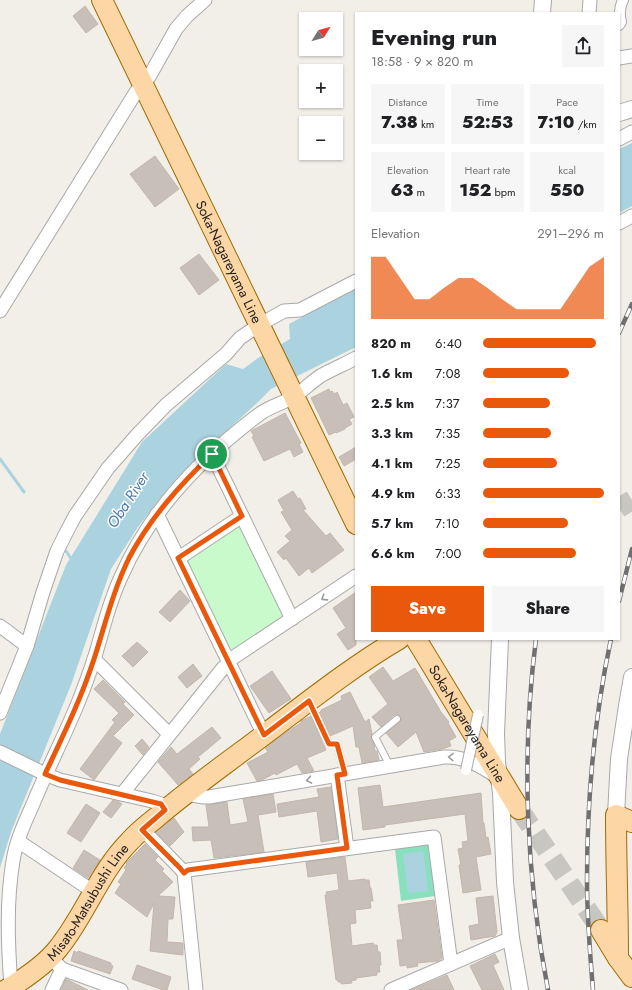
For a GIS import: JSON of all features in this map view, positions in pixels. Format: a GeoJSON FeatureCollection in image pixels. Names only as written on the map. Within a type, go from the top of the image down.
{"type":"FeatureCollection","features":[{"type":"Feature","properties":{"kind":"main road","name":"Soka-Nagareyama Line"},"geometry":{"type":"LineString","coordinates":[[102,0],[355,522]]}},
{"type":"Feature","properties":{"kind":"main road","name":"Misato-Matsubushi Line"},"geometry":{"type":"LineString","coordinates":[[9,989],[56,963],[59,947],[79,918],[116,856],[142,830],[165,810],[309,701],[398,640]]}},
{"type":"Feature","properties":{"kind":"main road","name":"Soka-Nagareyama Line"},"geometry":{"type":"LineString","coordinates":[[417,640],[519,810]]}},
{"type":"Feature","properties":{"kind":"main road"},"geometry":{"type":"LineString","coordinates":[[618,958],[616,863],[624,818]]}},
{"type":"Feature","properties":{"kind":"main road"},"geometry":{"type":"LineString","coordinates":[[601,930],[632,978]]}},
{"type":"Feature","properties":{"kind":"street"},"geometry":{"type":"LineString","coordinates":[[0,311],[136,92],[149,77],[176,29],[187,16],[206,0]]}},
{"type":"Feature","properties":{"kind":"street"},"geometry":{"type":"LineString","coordinates":[[542,0],[542,12]]}},
{"type":"Feature","properties":{"kind":"street"},"geometry":{"type":"LineString","coordinates":[[589,12],[590,0]]}},
{"type":"Feature","properties":{"kind":"street"},"geometry":{"type":"LineString","coordinates":[[619,12],[622,0]]}},
{"type":"Feature","properties":{"kind":"street"},"geometry":{"type":"LineString","coordinates":[[620,58],[632,56]]}},
{"type":"Feature","properties":{"kind":"street"},"geometry":{"type":"LineString","coordinates":[[620,113],[632,109]]}},
{"type":"Feature","properties":{"kind":"street"},"geometry":{"type":"LineString","coordinates":[[620,138],[632,132]]}},
{"type":"Feature","properties":{"kind":"street"},"geometry":{"type":"LineString","coordinates":[[620,222],[632,216]]}},
{"type":"Feature","properties":{"kind":"street"},"geometry":{"type":"LineString","coordinates":[[0,713],[27,646],[57,551],[75,516],[108,468],[166,405],[226,354],[240,338],[263,332],[284,311],[300,310],[355,282]]}},
{"type":"Feature","properties":{"kind":"street"},"geometry":{"type":"LineString","coordinates":[[9,989],[9,898],[13,861],[18,841],[45,774],[65,734],[94,659],[113,596],[130,557],[157,514],[172,495],[212,454],[263,412],[322,376],[355,359]]}},
{"type":"Feature","properties":{"kind":"street"},"geometry":{"type":"LineString","coordinates":[[212,454],[292,619]]}},
{"type":"Feature","properties":{"kind":"street"},"geometry":{"type":"LineString","coordinates":[[157,514],[264,735]]}},
{"type":"Feature","properties":{"kind":"street"},"geometry":{"type":"LineString","coordinates":[[178,558],[242,516]]}},
{"type":"Feature","properties":{"kind":"street"},"geometry":{"type":"LineString","coordinates":[[122,794],[169,734],[229,662],[355,577]]}},
{"type":"Feature","properties":{"kind":"street"},"geometry":{"type":"LineString","coordinates":[[0,626],[27,646]]}},
{"type":"Feature","properties":{"kind":"street"},"geometry":{"type":"LineString","coordinates":[[500,640],[496,733],[497,762],[501,800],[505,882],[511,938],[520,990]]}},
{"type":"Feature","properties":{"kind":"street"},"geometry":{"type":"LineString","coordinates":[[94,659],[169,734]]}},
{"type":"Feature","properties":{"kind":"street"},"geometry":{"type":"LineString","coordinates":[[624,818],[619,759],[632,677]]}},
{"type":"Feature","properties":{"kind":"street"},"geometry":{"type":"LineString","coordinates":[[466,770],[478,715]]}},
{"type":"Feature","properties":{"kind":"street"},"geometry":{"type":"LineString","coordinates":[[0,752],[60,780],[161,804],[165,810]]}},
{"type":"Feature","properties":{"kind":"street"},"geometry":{"type":"LineString","coordinates":[[186,794],[209,797],[444,756],[453,756],[477,764],[499,778]]}},
{"type":"Feature","properties":{"kind":"street"},"geometry":{"type":"LineString","coordinates":[[341,775],[347,848]]}},
{"type":"Feature","properties":{"kind":"street"},"geometry":{"type":"LineString","coordinates":[[142,830],[184,873],[196,990]]}},
{"type":"Feature","properties":{"kind":"street"},"geometry":{"type":"LineString","coordinates":[[184,873],[188,870],[434,836],[451,964]]}},
{"type":"Feature","properties":{"kind":"street"},"geometry":{"type":"LineString","coordinates":[[18,841],[94,892]]}},
{"type":"Feature","properties":{"kind":"street"},"geometry":{"type":"LineString","coordinates":[[390,990],[412,986],[451,964],[511,938]]}},
{"type":"Feature","properties":{"kind":"street"},"geometry":{"type":"LineString","coordinates":[[52,990],[56,963],[94,986],[121,990]]}},
{"type":"Feature","properties":{"kind":"lane"},"geometry":{"type":"LineString","coordinates":[[309,701],[329,744],[337,744],[341,775]]}},
{"type":"Feature","properties":{"kind":"lane"},"geometry":{"type":"LineString","coordinates":[[390,766],[374,737],[397,719]]}},
{"type":"Feature","properties":{"kind":"green space"},"geometry":{"type":"Polygon","coordinates":[[[241,522],[285,618],[232,654],[186,558],[241,522]]]}},
{"type":"Feature","properties":{"kind":"green space"},"geometry":{"type":"Polygon","coordinates":[[[428,845],[435,896],[401,901],[395,849],[428,845]]]}},
{"type":"Feature","properties":{"kind":"water"},"geometry":{"type":"Polygon","coordinates":[[[632,143],[632,206],[620,212],[620,149],[632,143]]]}},
{"type":"Feature","properties":{"kind":"water","name":"Oba River"},"geometry":{"type":"Polygon","coordinates":[[[355,289],[355,347],[271,389],[209,447],[167,490],[138,527],[111,569],[71,685],[11,832],[0,868],[0,734],[66,565],[142,442],[226,364],[243,369],[258,358],[290,339],[289,324],[355,289]]]}},
{"type":"Feature","properties":{"kind":"water"},"geometry":{"type":"Polygon","coordinates":[[[423,851],[428,891],[408,893],[403,854],[423,851]]]}},
{"type":"Feature","properties":{"kind":"building"},"geometry":{"type":"Polygon","coordinates":[[[85,6],[98,24],[86,33],[73,16],[85,6]]]}},
{"type":"Feature","properties":{"kind":"building"},"geometry":{"type":"Polygon","coordinates":[[[155,156],[179,189],[155,207],[130,174],[155,156]]]}},
{"type":"Feature","properties":{"kind":"building"},"geometry":{"type":"Polygon","coordinates":[[[199,254],[219,280],[199,295],[180,268],[199,254]]]}},
{"type":"Feature","properties":{"kind":"building"},"geometry":{"type":"Polygon","coordinates":[[[329,389],[330,392],[332,391],[334,394],[337,392],[343,405],[347,403],[354,417],[349,419],[352,424],[345,429],[329,435],[311,398],[329,389]]]}},
{"type":"Feature","properties":{"kind":"building"},"geometry":{"type":"Polygon","coordinates":[[[285,413],[301,443],[299,444],[303,452],[294,457],[290,449],[264,461],[252,437],[254,436],[251,431],[285,413]]]}},
{"type":"Feature","properties":{"kind":"building"},"geometry":{"type":"Polygon","coordinates":[[[355,448],[355,460],[344,466],[339,457],[355,448]]]}},
{"type":"Feature","properties":{"kind":"building"},"geometry":{"type":"Polygon","coordinates":[[[293,491],[298,499],[300,498],[306,509],[303,510],[326,536],[330,533],[344,550],[312,573],[309,568],[299,576],[286,558],[284,560],[277,552],[290,541],[285,536],[292,530],[281,512],[284,511],[278,500],[293,491]]]}},
{"type":"Feature","properties":{"kind":"building"},"geometry":{"type":"Polygon","coordinates":[[[180,590],[190,601],[170,622],[159,612],[180,590]]]}},
{"type":"Feature","properties":{"kind":"building"},"geometry":{"type":"Polygon","coordinates":[[[355,593],[356,645],[348,650],[337,634],[346,628],[333,608],[355,593]]]}},
{"type":"Feature","properties":{"kind":"building"},"geometry":{"type":"Polygon","coordinates":[[[137,642],[148,652],[133,667],[122,656],[137,642]]]}},
{"type":"Feature","properties":{"kind":"building"},"geometry":{"type":"Polygon","coordinates":[[[193,664],[202,676],[187,688],[178,677],[193,664]]]}},
{"type":"Feature","properties":{"kind":"building"},"geometry":{"type":"Polygon","coordinates":[[[383,667],[393,681],[415,668],[441,712],[449,722],[448,723],[456,737],[449,741],[451,746],[424,752],[416,732],[398,747],[386,733],[400,722],[400,716],[394,715],[381,727],[372,717],[388,704],[369,677],[383,667]]]}},
{"type":"Feature","properties":{"kind":"building"},"geometry":{"type":"Polygon","coordinates":[[[272,671],[291,699],[269,713],[250,686],[272,671]]]}},
{"type":"Feature","properties":{"kind":"building"},"geometry":{"type":"Polygon","coordinates":[[[103,680],[125,702],[123,704],[134,715],[113,736],[122,743],[94,780],[80,769],[115,722],[112,720],[119,713],[94,689],[103,680]]]}},
{"type":"Feature","properties":{"kind":"building"},"geometry":{"type":"Polygon","coordinates":[[[350,692],[365,722],[369,719],[372,734],[371,737],[379,760],[362,763],[359,747],[356,747],[353,726],[330,736],[319,713],[321,710],[342,700],[341,696],[350,692]]]}},
{"type":"Feature","properties":{"kind":"building"},"geometry":{"type":"Polygon","coordinates":[[[311,716],[326,750],[307,758],[314,771],[302,773],[297,764],[276,775],[275,773],[257,781],[247,763],[268,752],[265,748],[301,723],[301,721],[311,716]]]}},
{"type":"Feature","properties":{"kind":"building"},"geometry":{"type":"Polygon","coordinates":[[[212,727],[221,738],[198,757],[200,759],[189,769],[193,774],[178,785],[158,762],[171,747],[177,754],[212,727]]]}},
{"type":"Feature","properties":{"kind":"building"},"geometry":{"type":"Polygon","coordinates":[[[142,739],[149,747],[143,755],[135,746],[142,739]]]}},
{"type":"Feature","properties":{"kind":"building"},"geometry":{"type":"Polygon","coordinates":[[[380,785],[383,807],[481,793],[483,823],[486,838],[488,837],[491,854],[476,857],[481,890],[463,893],[458,849],[463,848],[462,842],[468,841],[465,814],[385,825],[385,827],[363,830],[358,788],[380,785]]]}},
{"type":"Feature","properties":{"kind":"building"},"geometry":{"type":"Polygon","coordinates":[[[331,787],[338,839],[321,842],[317,811],[279,817],[277,804],[319,797],[317,789],[331,787]]]}},
{"type":"Feature","properties":{"kind":"building"},"geometry":{"type":"Polygon","coordinates":[[[273,794],[276,812],[258,815],[264,852],[214,858],[211,840],[193,841],[192,827],[209,827],[206,805],[227,802],[230,825],[248,822],[243,799],[273,794]]]}},
{"type":"Feature","properties":{"kind":"building"},"geometry":{"type":"Polygon","coordinates":[[[113,800],[122,804],[111,818],[103,812],[113,800]]]}},
{"type":"Feature","properties":{"kind":"building"},"geometry":{"type":"Polygon","coordinates":[[[86,804],[100,813],[81,842],[67,833],[86,804]]]}},
{"type":"Feature","properties":{"kind":"building"},"geometry":{"type":"Polygon","coordinates":[[[174,818],[184,832],[170,846],[156,832],[174,818]]]}},
{"type":"Feature","properties":{"kind":"building"},"geometry":{"type":"Polygon","coordinates":[[[145,844],[158,857],[155,860],[164,869],[162,871],[173,882],[158,896],[175,897],[173,919],[168,919],[167,942],[183,943],[183,955],[150,951],[154,903],[147,917],[115,893],[121,884],[118,882],[126,870],[124,868],[127,864],[126,863],[145,844]]]}},
{"type":"Feature","properties":{"kind":"building"},"geometry":{"type":"Polygon","coordinates":[[[84,850],[100,860],[88,878],[73,868],[84,850]]]}},
{"type":"Feature","properties":{"kind":"building"},"geometry":{"type":"Polygon","coordinates":[[[345,857],[348,881],[369,880],[373,901],[370,901],[371,908],[355,910],[356,923],[350,924],[352,946],[373,943],[374,945],[377,945],[378,952],[380,952],[381,965],[379,965],[380,972],[377,972],[377,975],[356,978],[356,980],[351,981],[352,983],[341,984],[341,982],[336,980],[325,895],[327,895],[326,892],[339,890],[337,873],[308,877],[306,862],[345,857]]]}},
{"type":"Feature","properties":{"kind":"building"},"geometry":{"type":"Polygon","coordinates":[[[493,896],[497,932],[495,936],[471,940],[469,926],[479,924],[476,898],[493,896]]]}},
{"type":"Feature","properties":{"kind":"building"},"geometry":{"type":"Polygon","coordinates":[[[434,900],[442,958],[438,961],[417,963],[418,966],[407,968],[407,965],[400,966],[397,940],[403,940],[398,905],[434,900]]]}},
{"type":"Feature","properties":{"kind":"building"},"geometry":{"type":"Polygon","coordinates":[[[74,951],[78,953],[78,951],[111,963],[113,966],[110,974],[71,961],[74,951]]]}},
{"type":"Feature","properties":{"kind":"building"},"geometry":{"type":"Polygon","coordinates":[[[495,954],[499,962],[493,965],[504,990],[482,990],[470,966],[495,954]]]}},
{"type":"Feature","properties":{"kind":"building"},"geometry":{"type":"Polygon","coordinates":[[[137,965],[171,977],[167,990],[132,979],[137,965]]]}},
{"type":"Feature","properties":{"kind":"building"},"geometry":{"type":"Polygon","coordinates":[[[447,975],[454,990],[411,990],[447,975]]]}},
{"type":"Feature","properties":{"kind":"building"},"geometry":{"type":"Polygon","coordinates":[[[66,979],[88,990],[61,990],[66,979]]]}},
{"type":"Feature","properties":{"kind":"waterway"},"geometry":{"type":"LineString","coordinates":[[0,459],[24,492]]}},
{"type":"Feature","properties":{"kind":"waterway"},"geometry":{"type":"LineString","coordinates":[[66,551],[72,560]]}},
{"type":"Feature","properties":{"kind":"tunnel"},"geometry":{"type":"LineString","coordinates":[[620,507],[632,500]]}},
{"type":"Feature","properties":{"kind":"tunnel"},"geometry":{"type":"LineString","coordinates":[[519,809],[601,930]]}},
{"type":"Feature","properties":{"kind":"railway"},"geometry":{"type":"LineString","coordinates":[[620,331],[632,304]]}},
{"type":"Feature","properties":{"kind":"railway"},"geometry":{"type":"LineString","coordinates":[[620,597],[632,549]]}},
{"type":"Feature","properties":{"kind":"railway"},"geometry":{"type":"LineString","coordinates":[[536,640],[528,726],[528,815],[535,904],[548,990]]}},
{"type":"Feature","properties":{"kind":"railway"},"geometry":{"type":"LineString","coordinates":[[593,990],[587,895],[588,820],[596,729],[611,640]]}},
{"type":"Feature","properties":{"kind":"route"},"geometry":{"type":"LineString","coordinates":[[212,454],[242,516],[178,558],[264,735],[309,701],[329,744],[337,744],[345,774],[337,775],[347,848],[188,870],[184,873],[142,830],[165,810],[161,804],[60,780],[45,774],[65,734],[78,701],[94,659],[113,596],[130,557],[157,514],[172,495],[212,454]]}}]}
